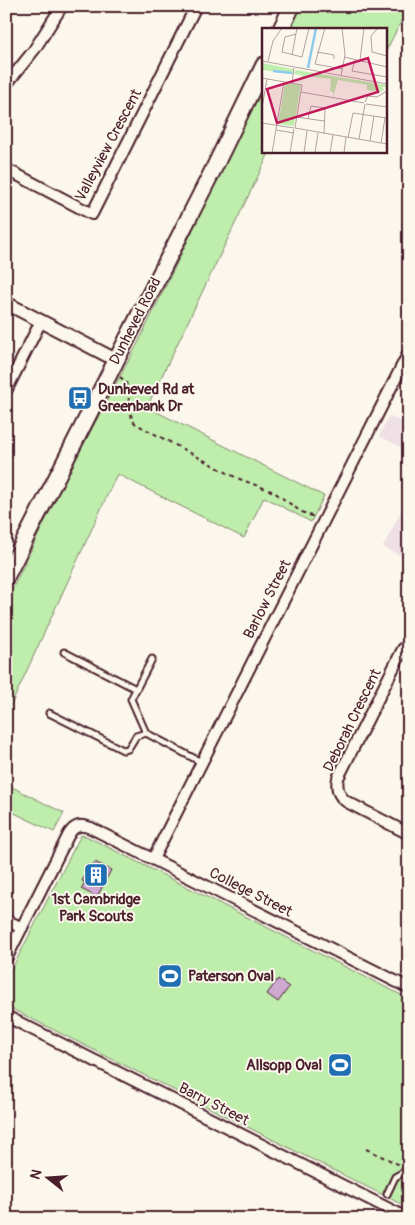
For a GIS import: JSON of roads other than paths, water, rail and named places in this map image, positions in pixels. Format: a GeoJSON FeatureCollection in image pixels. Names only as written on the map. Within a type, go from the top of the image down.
{"type":"FeatureCollection","features":[{"type":"Feature","properties":{"kind":"main road"},"geometry":{"type":"LineString","coordinates":[[281,28],[292,6]]}},
{"type":"Feature","properties":{"kind":"main road","name":"Dunheved Road"},"geometry":{"type":"LineString","coordinates":[[6,577],[213,170],[262,68]]}},
{"type":"Feature","properties":{"kind":"street"},"geometry":{"type":"LineString","coordinates":[[6,85],[34,50],[62,6]]}},
{"type":"Feature","properties":{"kind":"street","name":"Valleyview Crescent"},"geometry":{"type":"LineString","coordinates":[[6,169],[92,214],[196,6]]}},
{"type":"Feature","properties":{"kind":"street"},"geometry":{"type":"LineString","coordinates":[[6,303],[116,360]]}},
{"type":"Feature","properties":{"kind":"street"},"geometry":{"type":"LineString","coordinates":[[6,391],[41,321]]}},
{"type":"Feature","properties":{"kind":"street","name":"Barlow Street"},"geometry":{"type":"LineString","coordinates":[[153,859],[409,352]]}},
{"type":"Feature","properties":{"kind":"street","name":"Deborah Crescent"},"geometry":{"type":"LineString","coordinates":[[409,642],[403,649],[377,700],[338,778],[337,785],[339,794],[347,802],[409,834]]}},
{"type":"Feature","properties":{"kind":"street","name":"College Street"},"geometry":{"type":"LineString","coordinates":[[22,928],[69,834],[78,826],[91,828],[409,988]]}},
{"type":"Feature","properties":{"kind":"street"},"geometry":{"type":"LineString","coordinates":[[6,920],[22,928],[6,959]]}},
{"type":"Feature","properties":{"kind":"street","name":"Barry Street"},"geometry":{"type":"LineString","coordinates":[[6,1016],[409,1218]]}},
{"type":"Feature","properties":{"kind":"lane"},"geometry":{"type":"LineString","coordinates":[[64,652],[136,689]]}},
{"type":"Feature","properties":{"kind":"lane"},"geometry":{"type":"LineString","coordinates":[[152,659],[136,689],[132,702],[146,733],[202,763]]}},
{"type":"Feature","properties":{"kind":"lane"},"geometry":{"type":"LineString","coordinates":[[49,713],[124,750],[128,749],[136,736],[146,733]]}},
{"type":"Feature","properties":{"kind":"lane"},"geometry":{"type":"LineString","coordinates":[[387,1194],[395,1177],[409,1169]]}},
{"type":"Feature","properties":{"kind":"place","name":"Dunheved Rd at Greenbank Dr"},"geometry":{"type":"Point","coordinates":[80,398]}},
{"type":"Feature","properties":{"kind":"place","name":"1st Cambridge Park Scouts"},"geometry":{"type":"Point","coordinates":[96,875]}},
{"type":"Feature","properties":{"kind":"place","name":"Paterson Oval"},"geometry":{"type":"Point","coordinates":[170,976]}},
{"type":"Feature","properties":{"kind":"place","name":"Allsopp Oval"},"geometry":{"type":"Point","coordinates":[340,1065]}}]}
